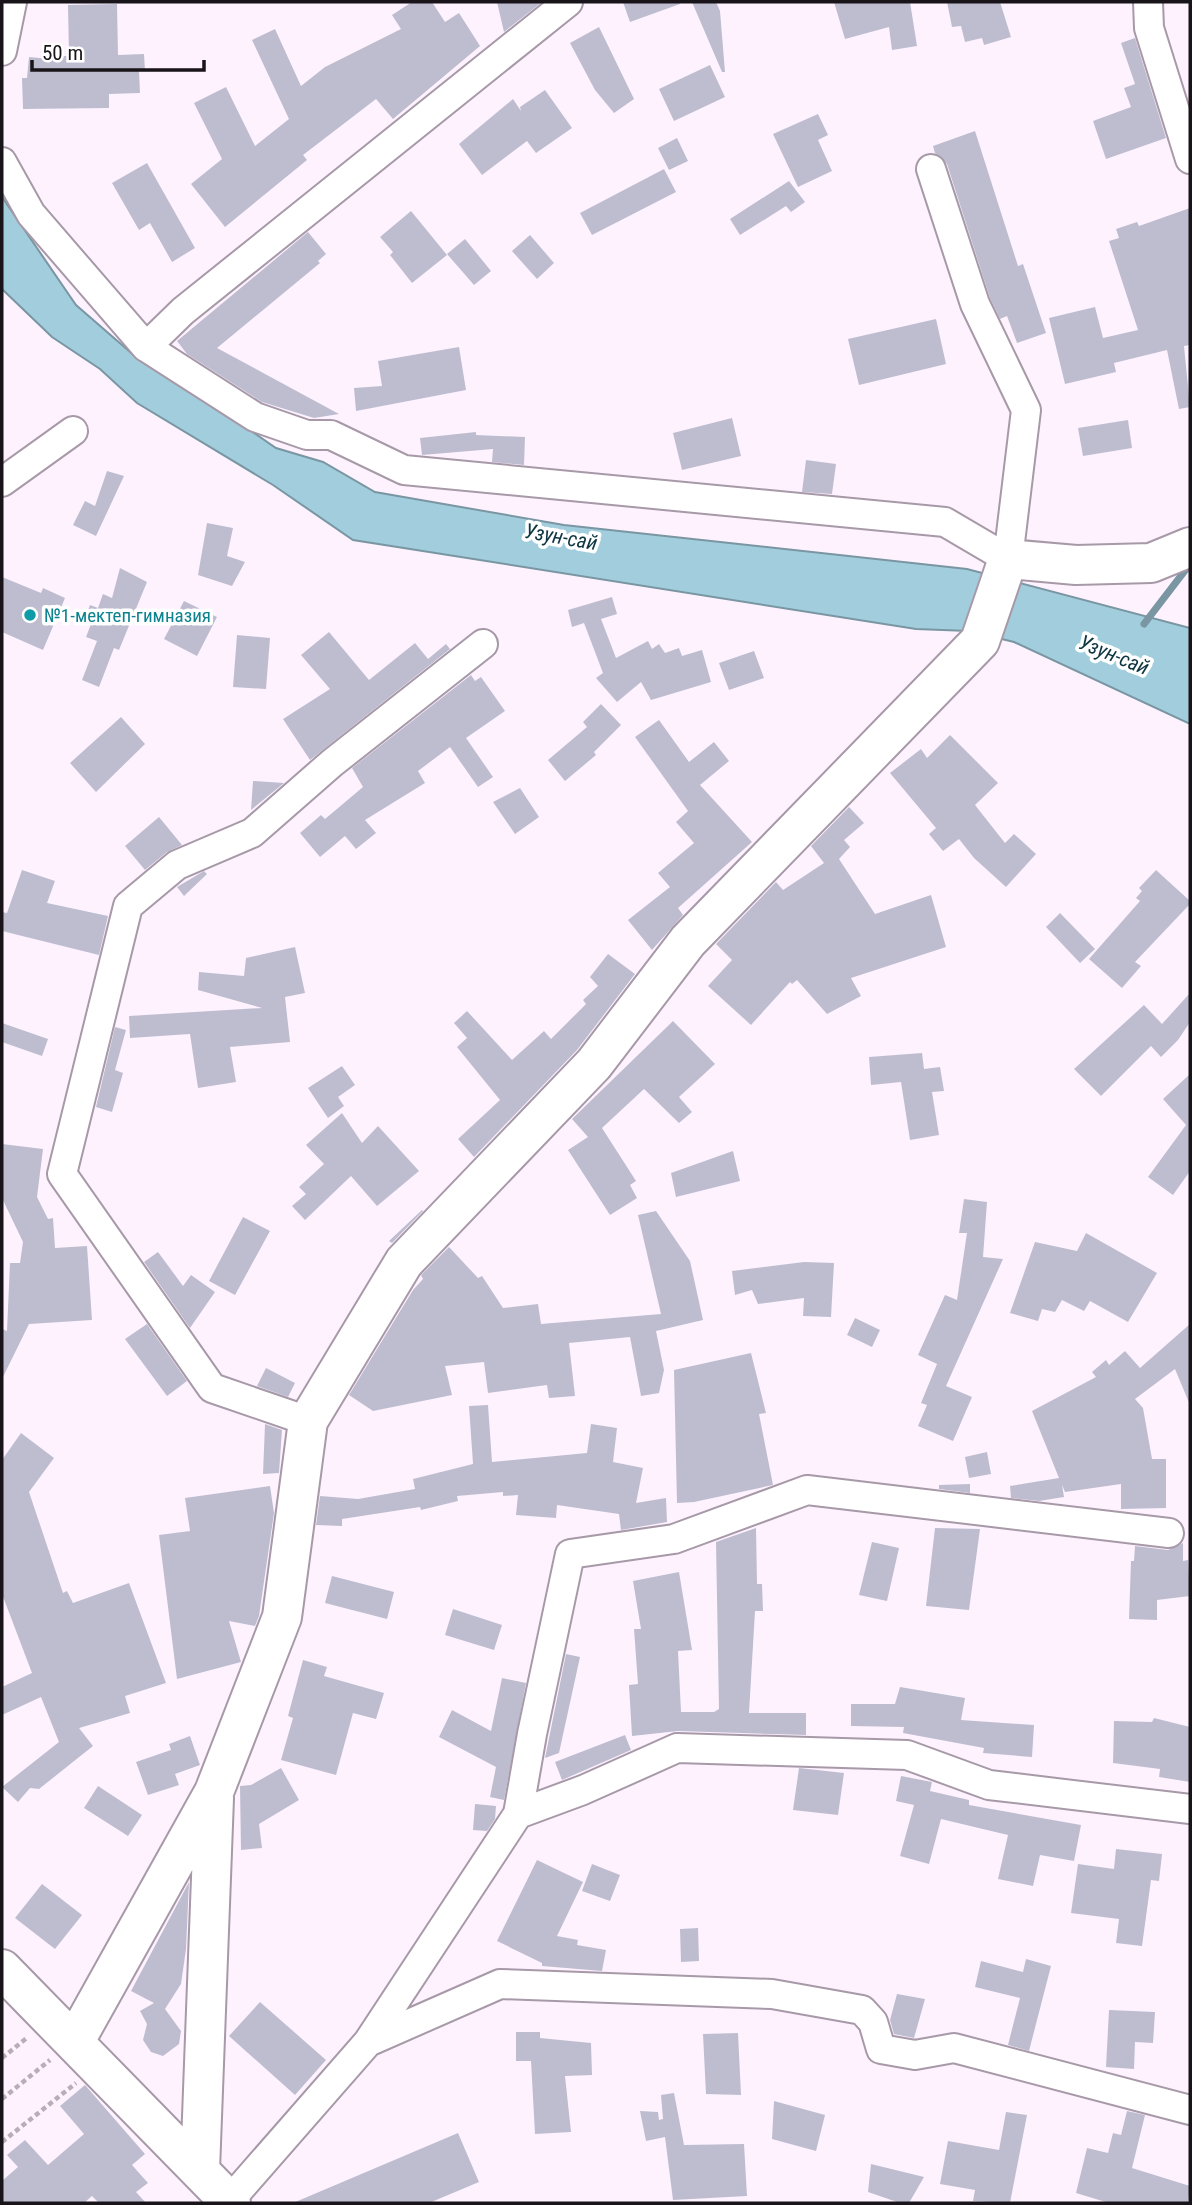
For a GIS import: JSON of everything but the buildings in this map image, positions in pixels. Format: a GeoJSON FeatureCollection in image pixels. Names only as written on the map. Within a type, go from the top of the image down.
{"type":"FeatureCollection","features":[{"type":"Feature","properties":{"kind":"street"},"geometry":{"type":"LineString","coordinates":[[2,51],[12,2]]}},
{"type":"Feature","properties":{"kind":"street"},"geometry":{"type":"LineString","coordinates":[[146,347],[194,302],[544,11],[568,2]]}},
{"type":"Feature","properties":{"kind":"street"},"geometry":{"type":"LineString","coordinates":[[1148,2],[1149,28],[1190,159]]}},
{"type":"Feature","properties":{"kind":"street"},"geometry":{"type":"LineString","coordinates":[[2,162],[31,214],[146,347],[255,417],[307,435],[331,435],[404,470],[944,522],[1007,565],[1151,563],[1190,547]]}},
{"type":"Feature","properties":{"kind":"street"},"geometry":{"type":"LineString","coordinates":[[87,2053],[214,1792],[282,1617],[308,1421],[404,1262],[594,1063],[688,942],[980,641],[1007,565],[1026,410],[975,304],[931,169]]}},
{"type":"Feature","properties":{"kind":"street"},"geometry":{"type":"LineString","coordinates":[[2,482],[73,431]]}},
{"type":"Feature","properties":{"kind":"street"},"geometry":{"type":"LineString","coordinates":[[308,1421],[212,1388],[62,1174],[128,906],[177,865],[252,833],[332,763],[483,644]]}},
{"type":"Feature","properties":{"kind":"street"},"geometry":{"type":"LineString","coordinates":[[2,1969],[230,2202],[368,2042],[519,1814],[532,1734],[570,1554],[674,1539],[807,1490],[1169,1533]]}},
{"type":"Feature","properties":{"kind":"street"},"geometry":{"type":"LineString","coordinates":[[519,1814],[583,1790],[677,1748],[907,1755],[989,1785],[1190,1809]]}},
{"type":"Feature","properties":{"kind":"street"},"geometry":{"type":"LineString","coordinates":[[200,2170],[214,1792]]}},
{"type":"Feature","properties":{"kind":"street"},"geometry":{"type":"LineString","coordinates":[[368,2042],[500,1984],[772,1994],[862,2010],[873,2022],[881,2049],[915,2054],[954,2048],[1190,2110]]}},
{"type":"Feature","properties":{"kind":"path"},"geometry":{"type":"LineString","coordinates":[[2,2099],[87,2053]]}},
{"type":"Feature","properties":{"kind":"path"},"geometry":{"type":"LineString","coordinates":[[2,2142],[87,2053]]}},
{"type":"Feature","properties":{"kind":"water","name":"Узун-сай"},"geometry":{"type":"Polygon","coordinates":[[[2,197],[76,305],[137,358],[199,395],[276,448],[323,462],[375,492],[564,525],[967,569],[1190,628],[1190,724],[1014,642],[969,631],[916,629],[353,540],[273,485],[137,403],[100,369],[52,337],[2,289],[2,197]]]}},
{"type":"Feature","properties":{"kind":"waterway"},"geometry":{"type":"LineString","coordinates":[[1144,624],[1190,564]]}},
{"type":"Feature","properties":{"kind":"place","name":"№1-мектеп-гимназия"},"geometry":{"type":"Point","coordinates":[30,615]}}]}
